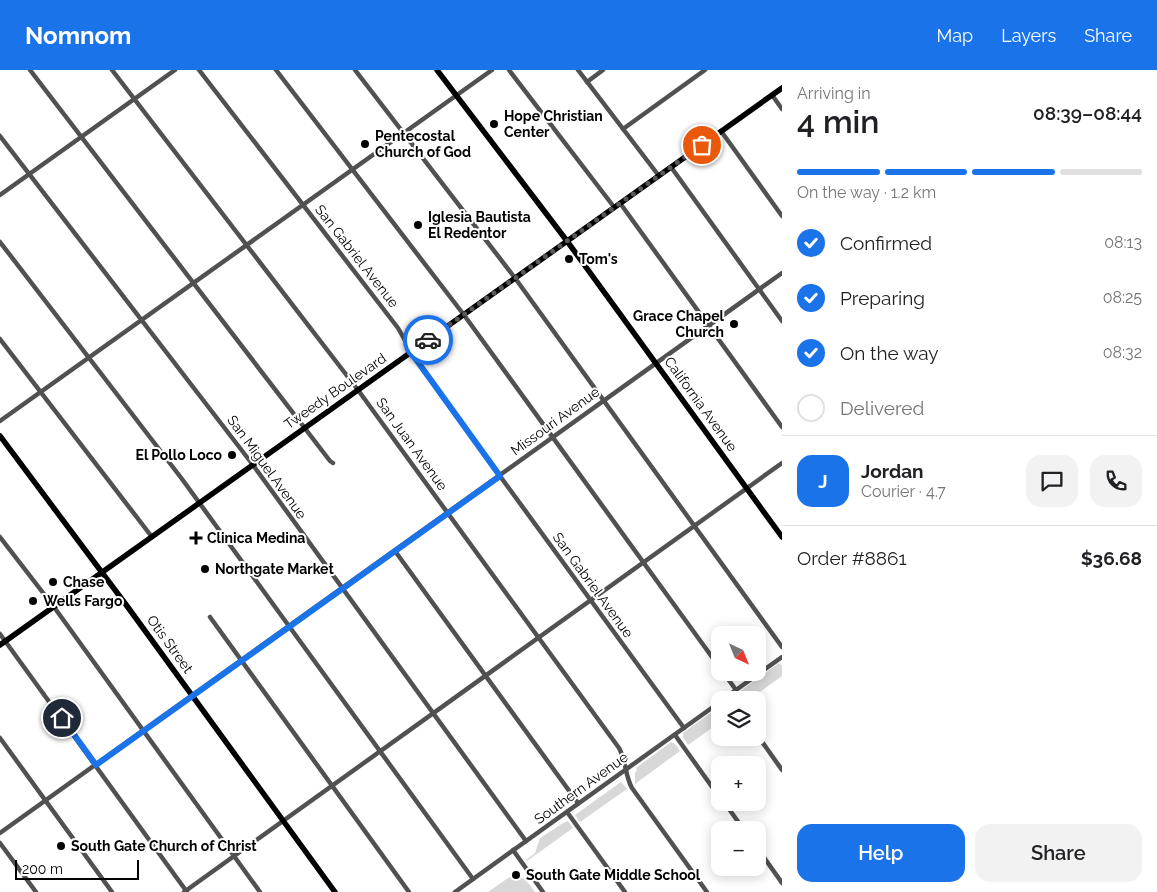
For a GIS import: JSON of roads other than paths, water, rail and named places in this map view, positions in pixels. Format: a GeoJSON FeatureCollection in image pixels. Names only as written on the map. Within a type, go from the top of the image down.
{"type":"FeatureCollection","features":[{"type":"Feature","properties":{"kind":"main road","name":"California Avenue"},"geometry":{"type":"LineString","coordinates":[[437,70],[567,240],[782,537]]}},
{"type":"Feature","properties":{"kind":"main road","name":"Tweedy Boulevard"},"geometry":{"type":"LineString","coordinates":[[0,645],[782,88]]}},
{"type":"Feature","properties":{"kind":"main road","name":"Otis Street"},"geometry":{"type":"LineString","coordinates":[[0,436],[102,572],[335,892]]}},
{"type":"Feature","properties":{"kind":"street"},"geometry":{"type":"LineString","coordinates":[[30,70],[333,463]]}},
{"type":"Feature","properties":{"kind":"street","name":"San Juan Avenue"},"geometry":{"type":"LineString","coordinates":[[112,70],[358,390],[619,748],[629,783],[707,892]]}},
{"type":"Feature","properties":{"kind":"street"},"geometry":{"type":"LineString","coordinates":[[0,196],[175,70]]}},
{"type":"Feature","properties":{"kind":"street","name":"San Gabriel Avenue"},"geometry":{"type":"LineString","coordinates":[[199,70],[387,313],[412,352],[500,476],[684,728]]}},
{"type":"Feature","properties":{"kind":"street"},"geometry":{"type":"LineString","coordinates":[[276,70],[464,315],[711,656]]}},
{"type":"Feature","properties":{"kind":"street"},"geometry":{"type":"LineString","coordinates":[[355,70],[515,278],[782,647]]}},
{"type":"Feature","properties":{"kind":"street"},"geometry":{"type":"LineString","coordinates":[[0,421],[492,70]]}},
{"type":"Feature","properties":{"kind":"street"},"geometry":{"type":"LineString","coordinates":[[509,70],[617,205],[782,427]]}},
{"type":"Feature","properties":{"kind":"street"},"geometry":{"type":"LineString","coordinates":[[578,70],[659,176]]}},
{"type":"Feature","properties":{"kind":"street"},"geometry":{"type":"LineString","coordinates":[[587,82],[603,70]]}},
{"type":"Feature","properties":{"kind":"street"},"geometry":{"type":"LineString","coordinates":[[623,129],[705,70]]}},
{"type":"Feature","properties":{"kind":"street"},"geometry":{"type":"LineString","coordinates":[[772,95],[782,109]]}},
{"type":"Feature","properties":{"kind":"street"},"geometry":{"type":"LineString","coordinates":[[721,131],[782,216]]}},
{"type":"Feature","properties":{"kind":"street","name":"San Miguel Avenue"},"geometry":{"type":"LineString","coordinates":[[0,136],[252,465],[526,841]]}},
{"type":"Feature","properties":{"kind":"street"},"geometry":{"type":"LineString","coordinates":[[671,167],[782,321]]}},
{"type":"Feature","properties":{"kind":"street"},"geometry":{"type":"LineString","coordinates":[[0,242],[200,503],[473,879]]}},
{"type":"Feature","properties":{"kind":"street","name":"Missouri Avenue"},"geometry":{"type":"LineString","coordinates":[[0,833],[782,273]]}},
{"type":"Feature","properties":{"kind":"street"},"geometry":{"type":"LineString","coordinates":[[0,339],[152,537]]}},
{"type":"Feature","properties":{"kind":"street"},"geometry":{"type":"LineString","coordinates":[[0,634],[186,891],[782,463]]}},
{"type":"Feature","properties":{"kind":"street"},"geometry":{"type":"LineString","coordinates":[[0,537],[54,607],[260,892]]}},
{"type":"Feature","properties":{"kind":"street"},"geometry":{"type":"LineString","coordinates":[[395,551],[578,804]]}},
{"type":"Feature","properties":{"kind":"street"},"geometry":{"type":"LineString","coordinates":[[210,617],[409,892]]}},
{"type":"Feature","properties":{"kind":"street","name":"Southern Avenue"},"geometry":{"type":"LineString","coordinates":[[736,690],[782,657]]}},
{"type":"Feature","properties":{"kind":"street"},"geometry":{"type":"LineString","coordinates":[[730,681],[736,690]]}},
{"type":"Feature","properties":{"kind":"street","name":"Southern Avenue"},"geometry":{"type":"LineString","coordinates":[[458,891],[711,708]]}},
{"type":"Feature","properties":{"kind":"street"},"geometry":{"type":"LineString","coordinates":[[674,735],[711,786]]}},
{"type":"Feature","properties":{"kind":"street"},"geometry":{"type":"LineString","coordinates":[[0,738],[112,892]]}},
{"type":"Feature","properties":{"kind":"street"},"geometry":{"type":"LineString","coordinates":[[765,746],[782,770]]}},
{"type":"Feature","properties":{"kind":"street"},"geometry":{"type":"LineString","coordinates":[[567,812],[625,892]]}},
{"type":"Feature","properties":{"kind":"street"},"geometry":{"type":"LineString","coordinates":[[0,842],[36,892]]}},
{"type":"Feature","properties":{"kind":"street"},"geometry":{"type":"LineString","coordinates":[[513,850],[543,892]]}},
{"type":"Feature","properties":{"kind":"street"},"geometry":{"type":"LineString","coordinates":[[766,860],[782,883]]}},
{"type":"Feature","properties":{"kind":"place","name":"Hope Christian Center"},"geometry":{"type":"Point","coordinates":[494,124]}},
{"type":"Feature","properties":{"kind":"place","name":"Pentecostal Church of God"},"geometry":{"type":"Point","coordinates":[365,144]}},
{"type":"Feature","properties":{"kind":"place","name":"Iglesia Bautista El Redentor"},"geometry":{"type":"Point","coordinates":[418,225]}},
{"type":"Feature","properties":{"kind":"place","name":"Tom's"},"geometry":{"type":"Point","coordinates":[569,259]}},
{"type":"Feature","properties":{"kind":"place","name":"Grace Chapel Church"},"geometry":{"type":"Point","coordinates":[734,324]}},
{"type":"Feature","properties":{"kind":"place","name":"El Pollo Loco"},"geometry":{"type":"Point","coordinates":[232,455]}},
{"type":"Feature","properties":{"kind":"place","name":"Clinica Medina"},"geometry":{"type":"Point","coordinates":[196,538]}},
{"type":"Feature","properties":{"kind":"place","name":"Northgate Market"},"geometry":{"type":"Point","coordinates":[205,569]}},
{"type":"Feature","properties":{"kind":"place","name":"Chase"},"geometry":{"type":"Point","coordinates":[53,582]}},
{"type":"Feature","properties":{"kind":"place","name":"Wells Fargo"},"geometry":{"type":"Point","coordinates":[33,601]}},
{"type":"Feature","properties":{"kind":"place","name":"South Gate Church of Christ"},"geometry":{"type":"Point","coordinates":[61,846]}},
{"type":"Feature","properties":{"kind":"place","name":"South Gate Middle School"},"geometry":{"type":"Point","coordinates":[516,875]}}]}
